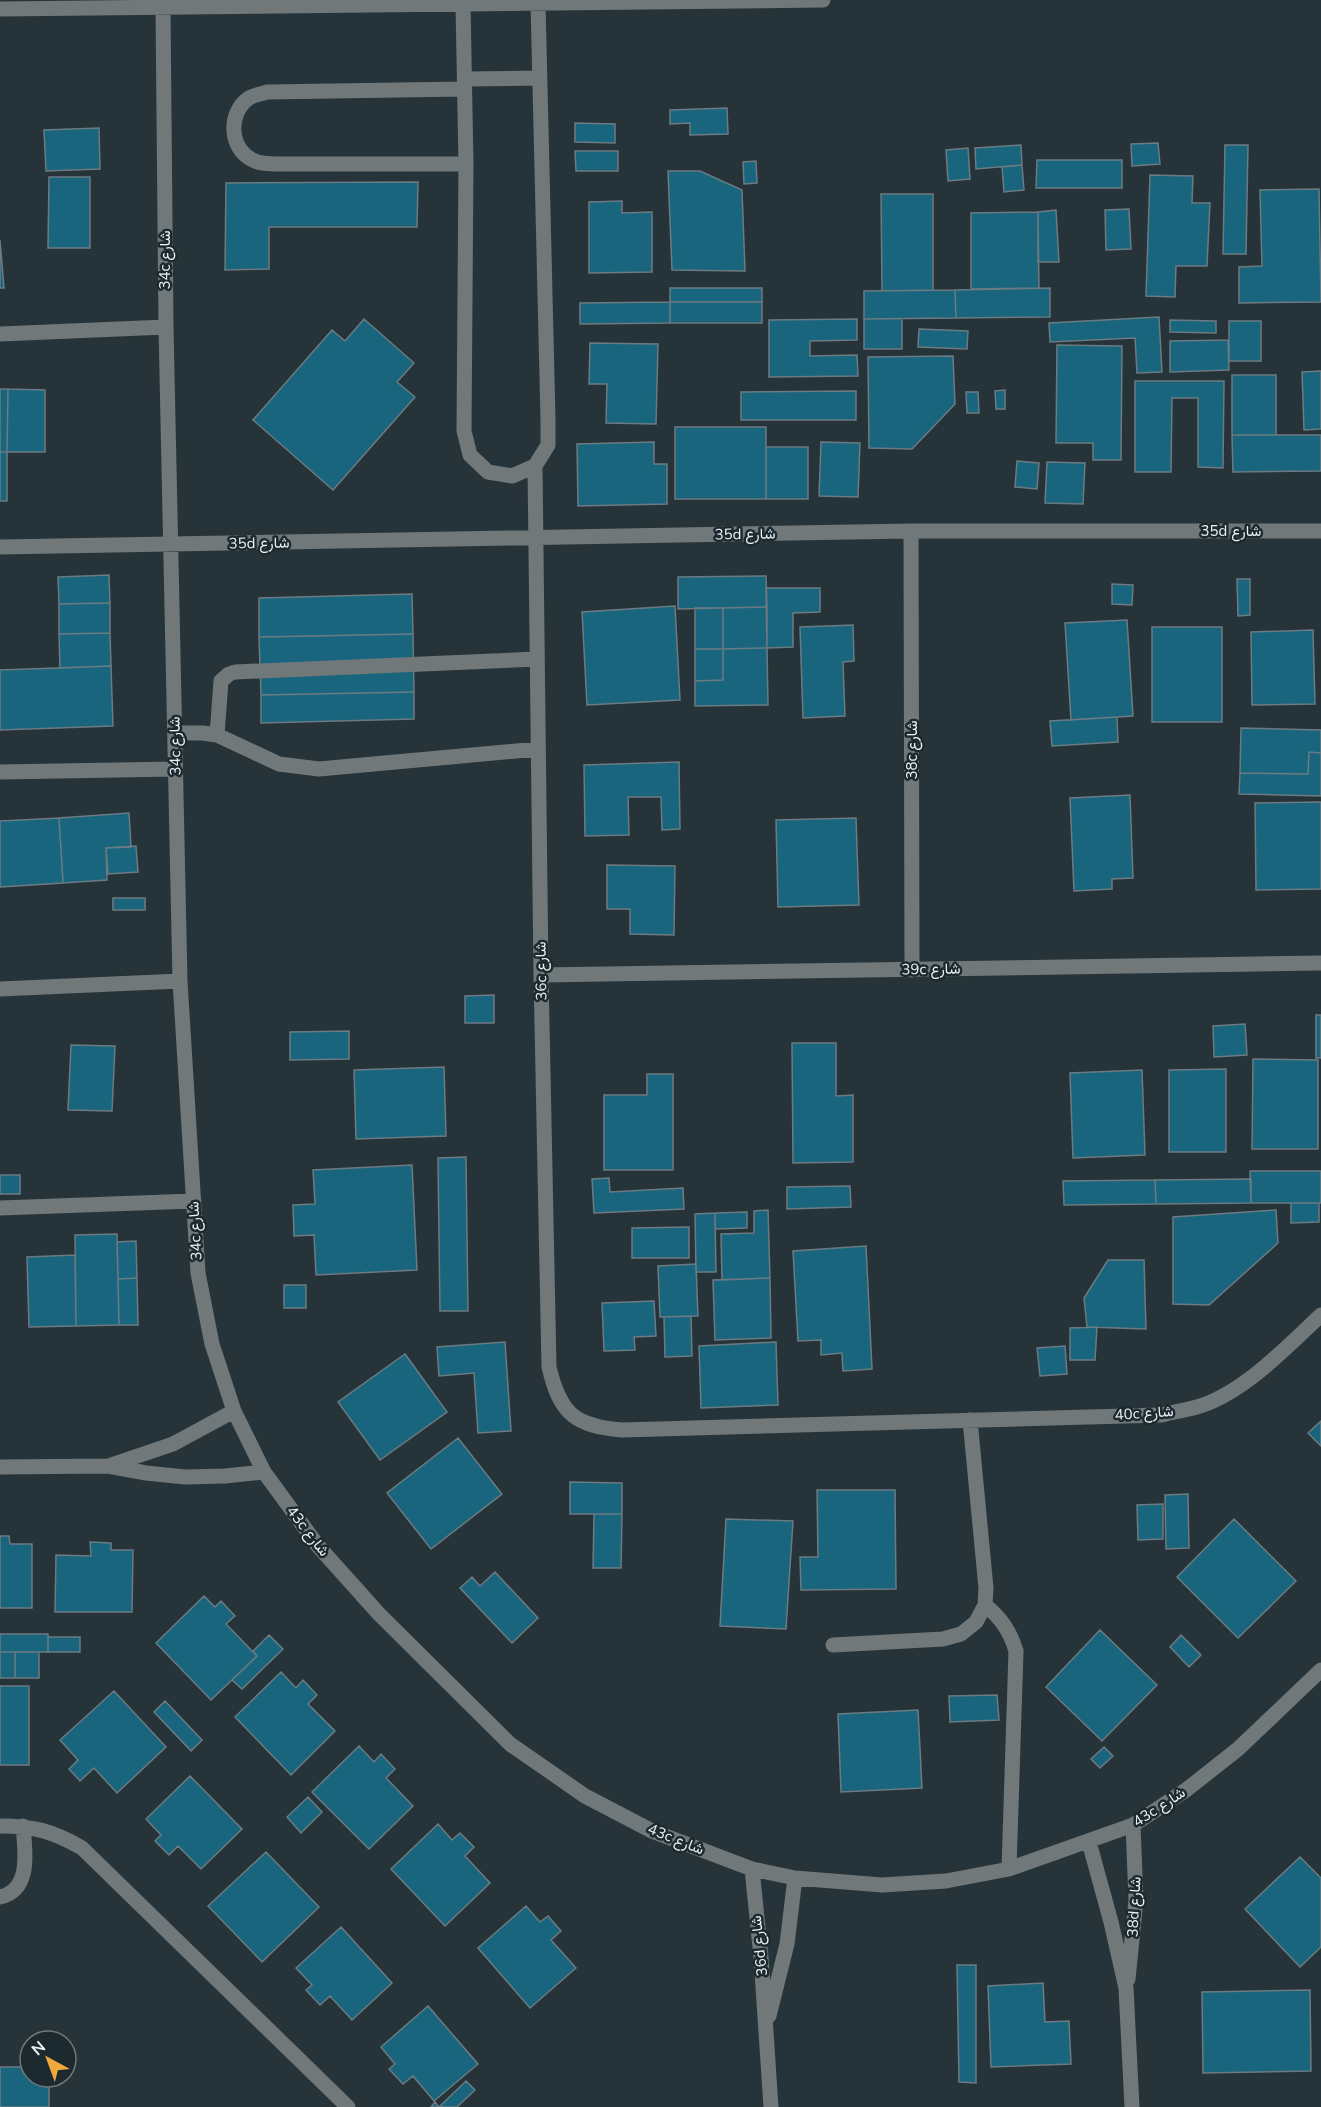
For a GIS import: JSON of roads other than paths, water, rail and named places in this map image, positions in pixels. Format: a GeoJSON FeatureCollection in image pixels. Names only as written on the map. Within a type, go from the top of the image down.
{"type":"FeatureCollection","features":[{"type":"Feature","properties":{"kind":"street"},"geometry":{"type":"LineString","coordinates":[[0,9],[823,0]]}},
{"type":"Feature","properties":{"kind":"street"},"geometry":{"type":"LineString","coordinates":[[463,4],[466,164],[464,431],[470,455],[488,472],[512,476],[534,466],[548,445],[538,3]]}},
{"type":"Feature","properties":{"kind":"street","name":"34c شارع"},"geometry":{"type":"LineString","coordinates":[[163,7],[166,327],[180,981],[198,1273],[212,1344],[234,1411],[264,1472]]}},
{"type":"Feature","properties":{"kind":"street"},"geometry":{"type":"LineString","coordinates":[[466,164],[264,163],[254,161],[240,149],[233,131],[237,112],[249,98],[267,92],[465,84],[540,78]]}},
{"type":"Feature","properties":{"kind":"street"},"geometry":{"type":"LineString","coordinates":[[0,334],[166,327]]}},
{"type":"Feature","properties":{"kind":"street","name":"36c شارع"},"geometry":{"type":"LineString","coordinates":[[534,466],[549,1367],[555,1394],[571,1415],[595,1428],[622,1430]]}},
{"type":"Feature","properties":{"kind":"street","name":"35d شارع"},"geometry":{"type":"LineString","coordinates":[[0,547],[911,531],[1321,531]]}},
{"type":"Feature","properties":{"kind":"street","name":"38c شارع"},"geometry":{"type":"LineString","coordinates":[[911,531],[912,970]]}},
{"type":"Feature","properties":{"kind":"street"},"geometry":{"type":"LineString","coordinates":[[217,735],[221,681],[235,672],[537,659]]}},
{"type":"Feature","properties":{"kind":"street"},"geometry":{"type":"LineString","coordinates":[[175,733],[217,735],[279,764],[319,770],[538,749]]}},
{"type":"Feature","properties":{"kind":"street"},"geometry":{"type":"LineString","coordinates":[[0,772],[175,769]]}},
{"type":"Feature","properties":{"kind":"street","name":"39c شارع"},"geometry":{"type":"LineString","coordinates":[[541,975],[1321,963]]}},
{"type":"Feature","properties":{"kind":"street"},"geometry":{"type":"LineString","coordinates":[[0,989],[180,981]]}},
{"type":"Feature","properties":{"kind":"street"},"geometry":{"type":"LineString","coordinates":[[0,1208],[194,1201]]}},
{"type":"Feature","properties":{"kind":"street","name":"40c شارع"},"geometry":{"type":"LineString","coordinates":[[622,1430],[1161,1414],[1203,1405],[1251,1378],[1278,1357],[1321,1315]]}},
{"type":"Feature","properties":{"kind":"street"},"geometry":{"type":"LineString","coordinates":[[108,1466],[173,1444],[234,1411]]}},
{"type":"Feature","properties":{"kind":"street"},"geometry":{"type":"LineString","coordinates":[[833,1645],[943,1639],[961,1634],[976,1623],[985,1605],[986,1588],[970,1420]]}},
{"type":"Feature","properties":{"kind":"street"},"geometry":{"type":"LineString","coordinates":[[0,1467],[108,1466],[185,1477],[264,1472]]}},
{"type":"Feature","properties":{"kind":"street","name":"43c شارع"},"geometry":{"type":"LineString","coordinates":[[264,1472],[318,1546],[379,1614],[510,1744],[585,1796],[652,1831],[752,1869],[795,1878],[882,1885],[946,1881],[1009,1869],[1133,1825],[1186,1790],[1238,1749],[1321,1670]]}},
{"type":"Feature","properties":{"kind":"street"},"geometry":{"type":"LineString","coordinates":[[985,1605],[1005,1624],[1016,1651],[1009,1869]]}},
{"type":"Feature","properties":{"kind":"street","name":"38d شارع"},"geometry":{"type":"LineString","coordinates":[[1132,2107],[1126,1988],[1136,1900],[1133,1825]]}},
{"type":"Feature","properties":{"kind":"street"},"geometry":{"type":"LineString","coordinates":[[0,1826],[40,1829],[62,1836],[82,1848],[348,2107]]}},
{"type":"Feature","properties":{"kind":"street"},"geometry":{"type":"LineString","coordinates":[[0,1897],[5,1896],[16,1887],[23,1876],[26,1862],[23,1826]]}},
{"type":"Feature","properties":{"kind":"street","name":"38d شارع"},"geometry":{"type":"LineString","coordinates":[[1089,1842],[1126,1988]]}},
{"type":"Feature","properties":{"kind":"street","name":"36d شارع"},"geometry":{"type":"LineString","coordinates":[[752,1869],[767,2024],[771,2107]]}},
{"type":"Feature","properties":{"kind":"street","name":"36d شارع"},"geometry":{"type":"LineString","coordinates":[[767,2024],[785,1955],[795,1878]]}}]}
